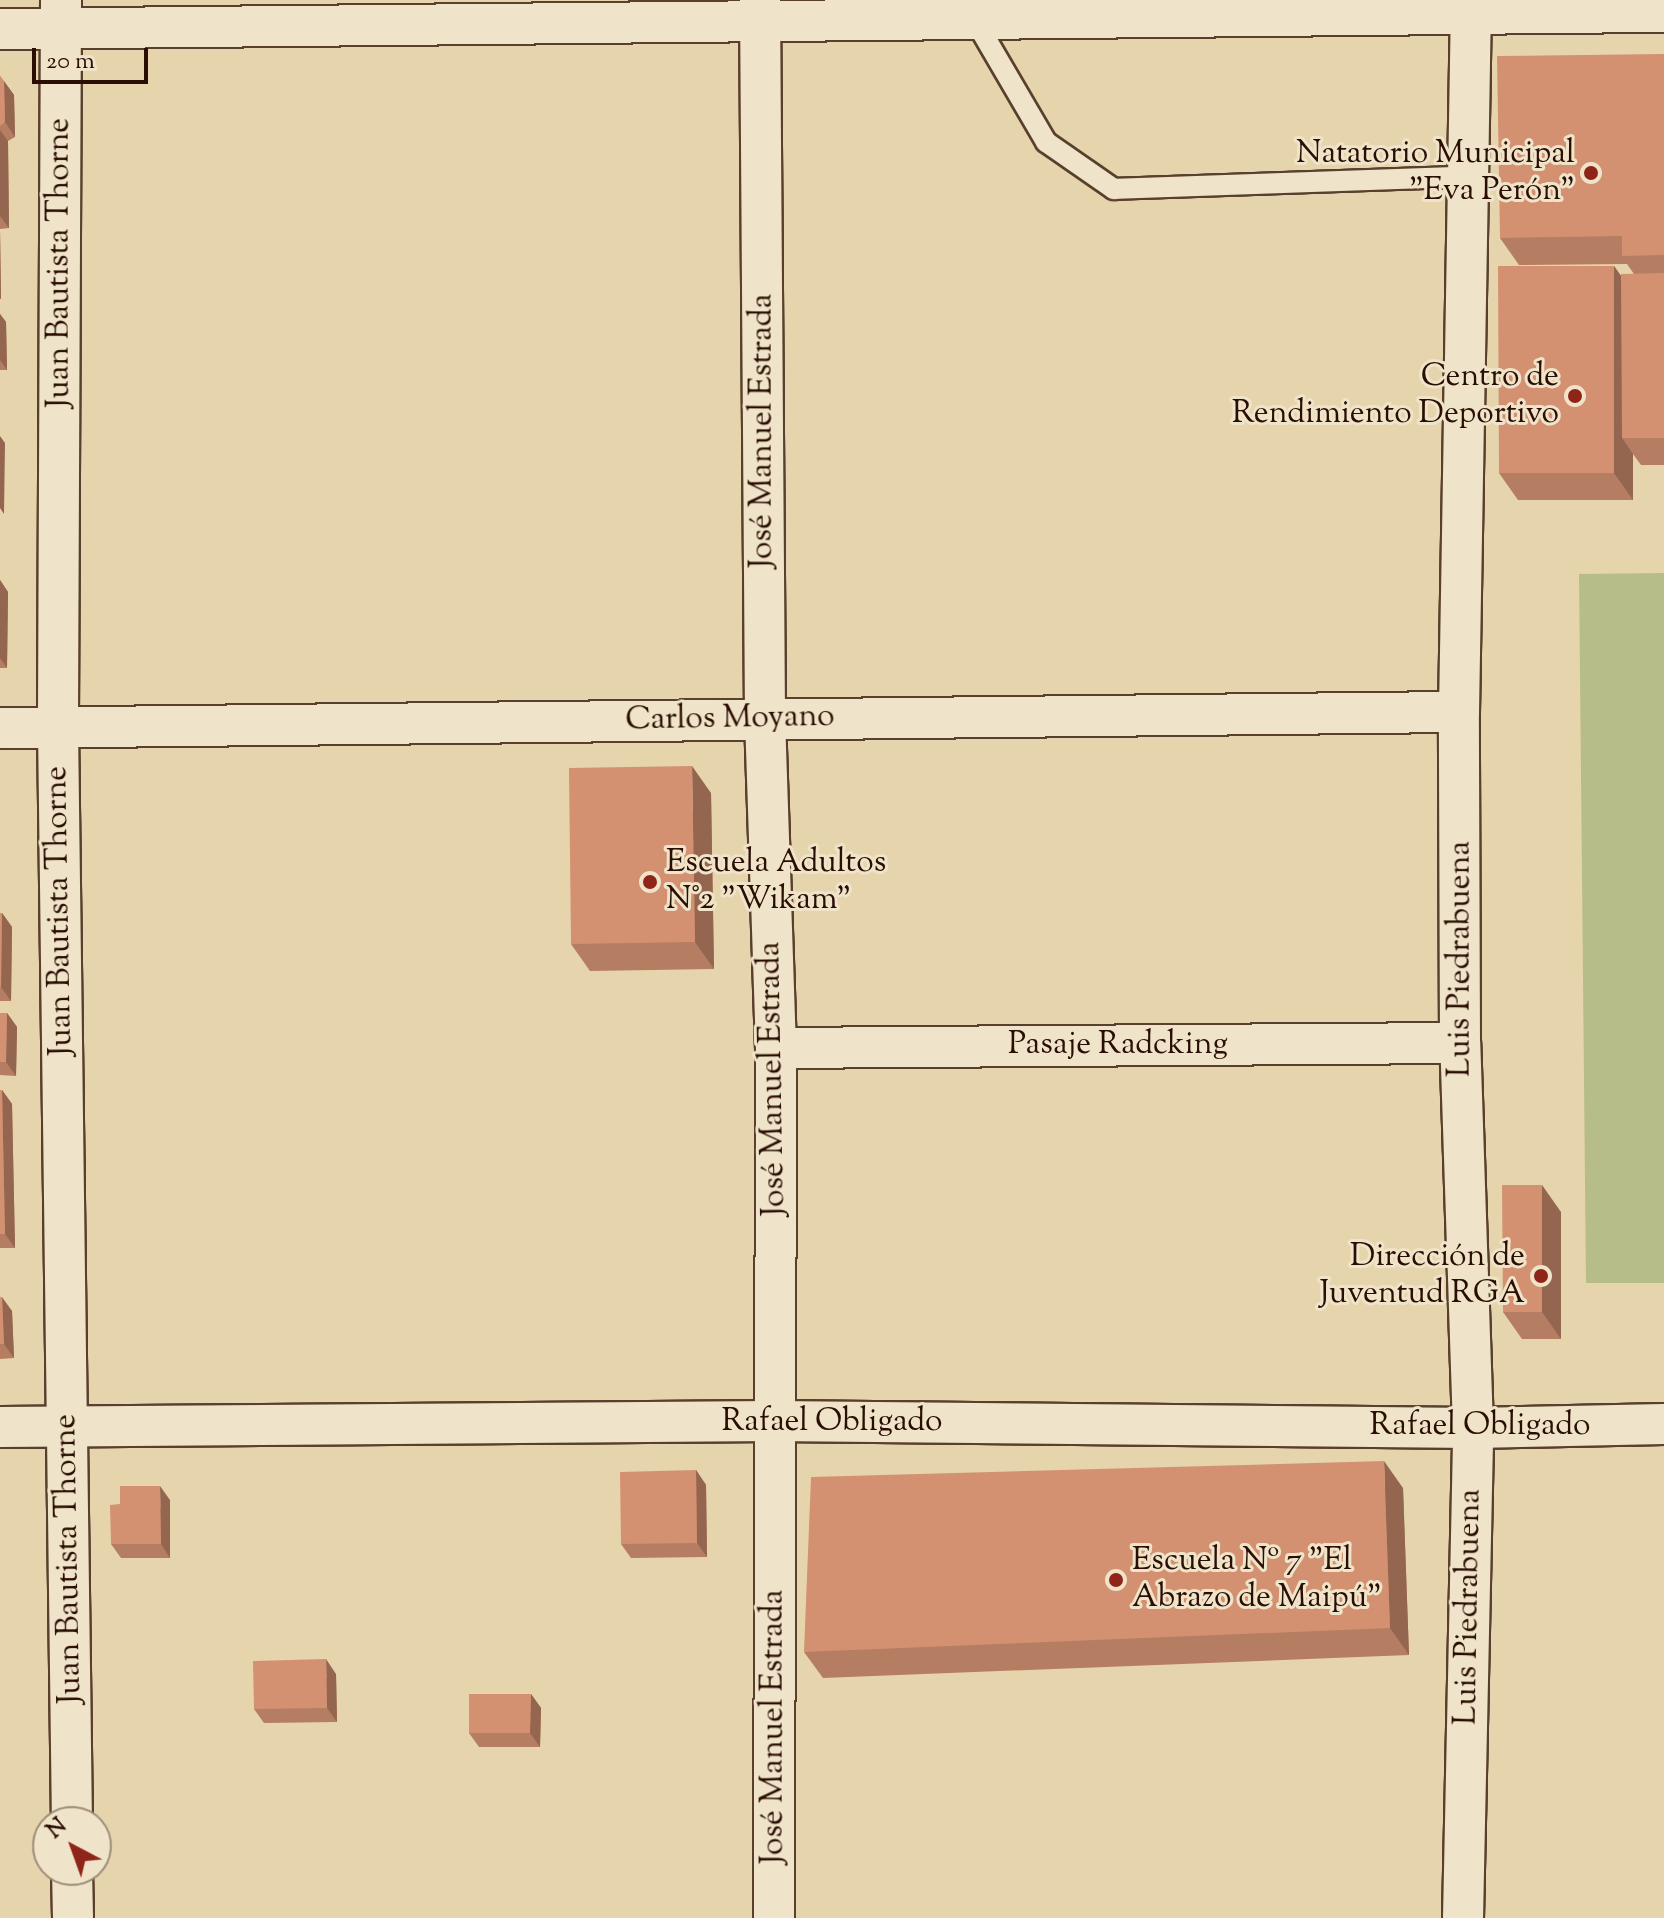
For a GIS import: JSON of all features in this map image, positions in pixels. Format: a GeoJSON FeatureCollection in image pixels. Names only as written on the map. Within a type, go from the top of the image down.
{"type":"FeatureCollection","features":[{"type":"Feature","properties":{"kind":"street"},"geometry":{"type":"LineString","coordinates":[[0,29],[61,15],[760,9],[976,22],[1471,7],[1664,12]]}},
{"type":"Feature","properties":{"kind":"street","name":"Luis Piedrabuena"},"geometry":{"type":"LineString","coordinates":[[1463,1918],[1473,1428],[1460,1043],[1459,712],[1471,7]]}},
{"type":"Feature","properties":{"kind":"street","name":"José Manuel Estrada"},"geometry":{"type":"LineString","coordinates":[[760,9],[765,718],[776,1048],[774,1918]]}},
{"type":"Feature","properties":{"kind":"street","name":"Juan Bautista Thorne"},"geometry":{"type":"LineString","coordinates":[[61,15],[58,727],[72,1806]]}},
{"type":"Feature","properties":{"kind":"street","name":"Carlos Moyano"},"geometry":{"type":"LineString","coordinates":[[0,728],[1459,712]]}},
{"type":"Feature","properties":{"kind":"street","name":"Pasaje Radcking"},"geometry":{"type":"LineString","coordinates":[[776,1048],[1460,1043]]}},
{"type":"Feature","properties":{"kind":"street","name":"Rafael Obligado"},"geometry":{"type":"LineString","coordinates":[[0,1427],[773,1421],[1473,1428],[1664,1424]]}},
{"type":"Feature","properties":{"kind":"street"},"geometry":{"type":"LineString","coordinates":[[72,1886],[73,1918]]}},
{"type":"Feature","properties":{"kind":"lane"},"geometry":{"type":"LineString","coordinates":[[976,22],[1046,142],[1114,189],[1466,177]]}},
{"type":"Feature","properties":{"kind":"green space"},"geometry":{"type":"Polygon","coordinates":[[[1664,573],[1664,1283],[1586,1283],[1579,574],[1664,573]]]}},
{"type":"Feature","properties":{"kind":"building","name":"Natatorio Municipal \"Eva Perón\""},"geometry":{"type":"Polygon","coordinates":[[[1664,54],[1664,255],[1622,256],[1622,236],[1500,238],[1497,56],[1664,54]]]}},
{"type":"Feature","properties":{"kind":"building"},"geometry":{"type":"Polygon","coordinates":[[[0,76],[4,81],[5,122],[0,126],[0,76]]]}},
{"type":"Feature","properties":{"kind":"building","name":"Centro de Rendimiento Deportivo"},"geometry":{"type":"Polygon","coordinates":[[[1498,266],[1614,266],[1614,473],[1499,473],[1498,266]]]}},
{"type":"Feature","properties":{"kind":"building"},"geometry":{"type":"Polygon","coordinates":[[[1664,273],[1664,438],[1622,438],[1621,274],[1664,273]]]}},
{"type":"Feature","properties":{"kind":"building","name":"Escuela Adultos N°2 \"Wikam\""},"geometry":{"type":"Polygon","coordinates":[[[692,766],[695,942],[571,944],[569,768],[692,766]]]}},
{"type":"Feature","properties":{"kind":"building"},"geometry":{"type":"Polygon","coordinates":[[[2,913],[1,987],[0,987],[2,913]]]}},
{"type":"Feature","properties":{"kind":"building"},"geometry":{"type":"Polygon","coordinates":[[[0,1013],[7,1013],[6,1062],[0,1062],[0,1013]]]}},
{"type":"Feature","properties":{"kind":"building"},"geometry":{"type":"Polygon","coordinates":[[[2,1090],[5,1234],[0,1234],[2,1090]]]}},
{"type":"Feature","properties":{"kind":"building"},"geometry":{"type":"Polygon","coordinates":[[[1502,1185],[1542,1185],[1542,1312],[1503,1312],[1502,1185]]]}},
{"type":"Feature","properties":{"kind":"building"},"geometry":{"type":"Polygon","coordinates":[[[2,1297],[4,1344],[0,1344],[2,1297]]]}},
{"type":"Feature","properties":{"kind":"building","name":"Escuela Nº 7 \"El Abrazo de Maipú\""},"geometry":{"type":"Polygon","coordinates":[[[1384,1461],[1390,1628],[804,1652],[811,1477],[1384,1461]]]}},
{"type":"Feature","properties":{"kind":"building"},"geometry":{"type":"Polygon","coordinates":[[[696,1470],[697,1543],[621,1544],[620,1472],[696,1470]]]}},
{"type":"Feature","properties":{"kind":"building"},"geometry":{"type":"Polygon","coordinates":[[[120,1486],[160,1486],[161,1544],[111,1544],[110,1505],[120,1504],[120,1486]]]}},
{"type":"Feature","properties":{"kind":"building"},"geometry":{"type":"Polygon","coordinates":[[[326,1659],[327,1708],[254,1709],[253,1661],[326,1659]]]}},
{"type":"Feature","properties":{"kind":"building"},"geometry":{"type":"Polygon","coordinates":[[[469,1694],[531,1694],[530,1733],[469,1733],[469,1694]]]}},
{"type":"Feature","properties":{"kind":"place","name":"Natatorio Municipal \"Eva Perón\""},"geometry":{"type":"Point","coordinates":[1591,173]}},
{"type":"Feature","properties":{"kind":"place","name":"Centro de Rendimiento Deportivo"},"geometry":{"type":"Point","coordinates":[1575,396]}},
{"type":"Feature","properties":{"kind":"place","name":"Escuela Adultos N°2 \"Wikam\""},"geometry":{"type":"Point","coordinates":[650,882]}},
{"type":"Feature","properties":{"kind":"place","name":"Dirección de Juventud RGA"},"geometry":{"type":"Point","coordinates":[1541,1276]}},
{"type":"Feature","properties":{"kind":"place","name":"Escuela Nº 7 \"El Abrazo de Maipú\""},"geometry":{"type":"Point","coordinates":[1116,1580]}}]}
